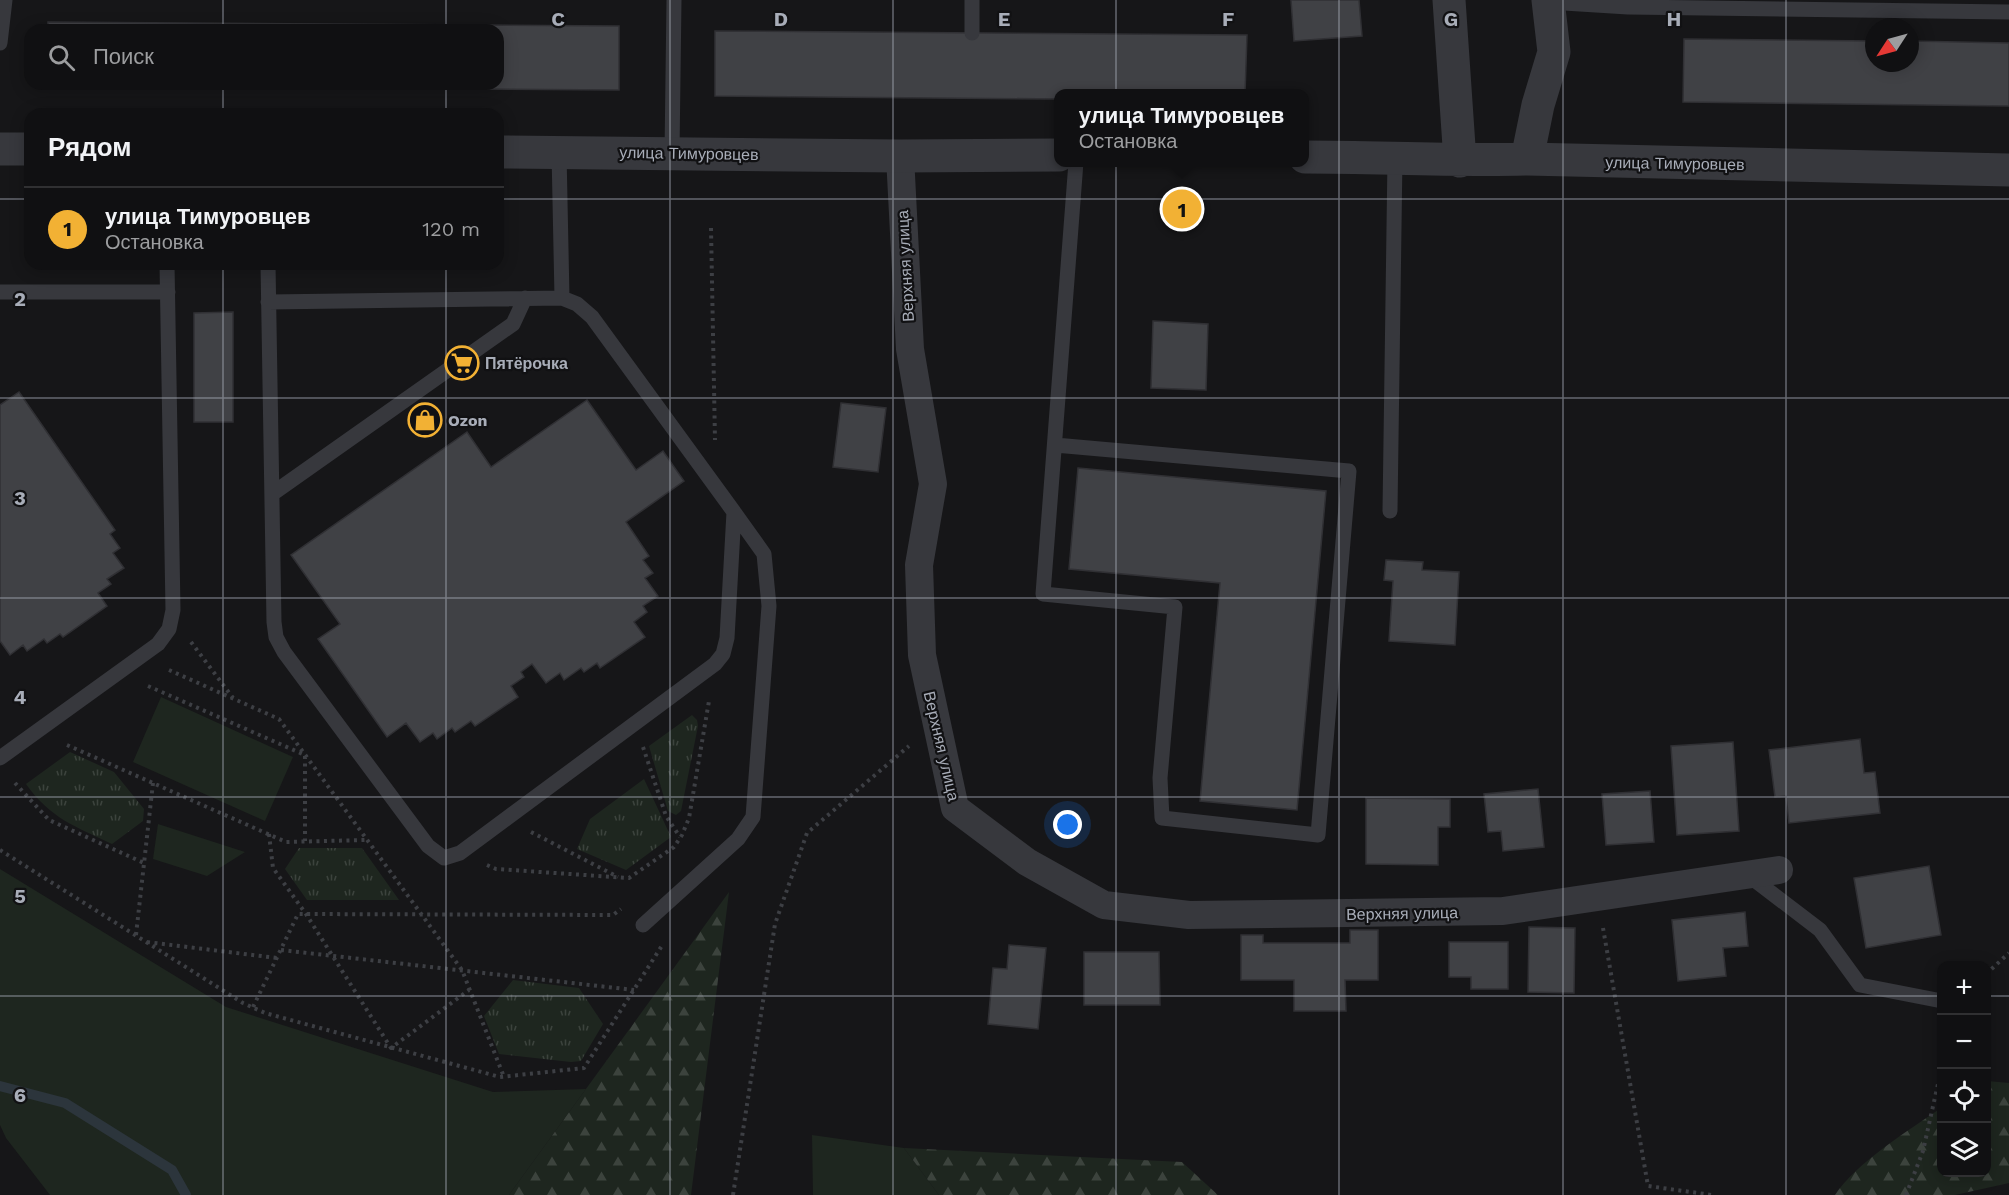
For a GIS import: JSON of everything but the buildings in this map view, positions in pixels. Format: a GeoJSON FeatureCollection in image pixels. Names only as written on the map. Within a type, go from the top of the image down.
{"type":"FeatureCollection","features":[{"type":"Feature","properties":{"kind":"street"},"geometry":{"type":"LineString","coordinates":[[1449,0],[1460,161]]}},
{"type":"Feature","properties":{"kind":"street"},"geometry":{"type":"LineString","coordinates":[[1527,159],[1538,105],[1554,52],[1548,1]]}},
{"type":"Feature","properties":{"kind":"street"},"geometry":{"type":"LineString","coordinates":[[0,148],[24,149]]}},
{"type":"Feature","properties":{"kind":"street","name":"улица Тимуровцев"},"geometry":{"type":"LineString","coordinates":[[504,152],[900,156],[1054,155]]}},
{"type":"Feature","properties":{"kind":"street","name":"Верхняя улица"},"geometry":{"type":"LineString","coordinates":[[900,156],[910,349],[933,484],[919,565],[922,655],[955,808],[1027,862],[1104,905],[1189,915],[1503,911],[1779,870]]}},
{"type":"Feature","properties":{"kind":"street","name":"улица Тимуровцев"},"geometry":{"type":"LineString","coordinates":[[1309,157],[1395,157],[1460,161],[1527,159],[2009,170]]}},
{"type":"Feature","properties":{"kind":"lane"},"geometry":{"type":"LineString","coordinates":[[0,43],[5,0]]}},
{"type":"Feature","properties":{"kind":"lane"},"geometry":{"type":"LineString","coordinates":[[672,153],[674,0]]}},
{"type":"Feature","properties":{"kind":"lane"},"geometry":{"type":"LineString","coordinates":[[972,0],[972,33]]}},
{"type":"Feature","properties":{"kind":"lane"},"geometry":{"type":"LineString","coordinates":[[1548,1],[1628,7],[1803,5],[2009,12]]}},
{"type":"Feature","properties":{"kind":"lane"},"geometry":{"type":"LineString","coordinates":[[559,152],[562,298]]}},
{"type":"Feature","properties":{"kind":"lane"},"geometry":{"type":"LineString","coordinates":[[1390,511],[1395,157]]}},
{"type":"Feature","properties":{"kind":"lane"},"geometry":{"type":"LineString","coordinates":[[1055,445],[1349,471],[1317,835],[1162,818],[1160,778],[1175,607],[1043,594],[1076,167]]}},
{"type":"Feature","properties":{"kind":"lane"},"geometry":{"type":"LineString","coordinates":[[0,759],[158,644],[169,629],[172,615],[167,270]]}},
{"type":"Feature","properties":{"kind":"lane"},"geometry":{"type":"LineString","coordinates":[[268,270],[276,637],[284,652],[428,846],[444,858],[465,849],[715,664],[723,654],[727,638],[734,512]]}},
{"type":"Feature","properties":{"kind":"lane"},"geometry":{"type":"LineString","coordinates":[[0,292],[168,292]]}},
{"type":"Feature","properties":{"kind":"lane"},"geometry":{"type":"LineString","coordinates":[[272,494],[513,324],[525,298]]}},
{"type":"Feature","properties":{"kind":"lane"},"geometry":{"type":"LineString","coordinates":[[268,302],[562,298],[578,304],[592,317],[764,554],[769,606],[753,817],[738,838],[643,925]]}},
{"type":"Feature","properties":{"kind":"lane"},"geometry":{"type":"LineString","coordinates":[[1748,875],[1820,930],[1860,985],[1937,1000]]}},
{"type":"Feature","properties":{"kind":"path"},"geometry":{"type":"LineString","coordinates":[[696,460],[715,446],[711,228]]}},
{"type":"Feature","properties":{"kind":"path"},"geometry":{"type":"LineString","coordinates":[[172,615],[233,699]]}},
{"type":"Feature","properties":{"kind":"path"},"geometry":{"type":"LineString","coordinates":[[482,862],[496,869],[621,879],[636,875],[674,847],[689,818],[715,664]]}},
{"type":"Feature","properties":{"kind":"path"},"geometry":{"type":"LineString","coordinates":[[169,670],[279,719],[462,970],[504,1077]]}},
{"type":"Feature","properties":{"kind":"path"},"geometry":{"type":"LineString","coordinates":[[148,686],[305,755]]}},
{"type":"Feature","properties":{"kind":"path"},"geometry":{"type":"LineString","coordinates":[[733,1195],[775,924],[807,833],[937,722]]}},
{"type":"Feature","properties":{"kind":"path"},"geometry":{"type":"LineString","coordinates":[[642,744],[666,816],[680,837]]}},
{"type":"Feature","properties":{"kind":"path"},"geometry":{"type":"LineString","coordinates":[[67,745],[286,842],[367,840]]}},
{"type":"Feature","properties":{"kind":"path"},"geometry":{"type":"LineString","coordinates":[[305,755],[305,841]]}},
{"type":"Feature","properties":{"kind":"path"},"geometry":{"type":"LineString","coordinates":[[15,783],[49,820],[144,863]]}},
{"type":"Feature","properties":{"kind":"path"},"geometry":{"type":"LineString","coordinates":[[136,935],[153,783]]}},
{"type":"Feature","properties":{"kind":"path"},"geometry":{"type":"LineString","coordinates":[[526,830],[621,879]]}},
{"type":"Feature","properties":{"kind":"path"},"geometry":{"type":"LineString","coordinates":[[269,834],[273,868],[306,914],[391,1048]]}},
{"type":"Feature","properties":{"kind":"path"},"geometry":{"type":"LineString","coordinates":[[0,850],[243,1003],[266,1013],[500,1077],[584,1068],[668,936]]}},
{"type":"Feature","properties":{"kind":"path"},"geometry":{"type":"LineString","coordinates":[[1597,897],[1648,1186],[1712,1195]]}},
{"type":"Feature","properties":{"kind":"path"},"geometry":{"type":"LineString","coordinates":[[253,1007],[298,914],[613,915],[629,903]]}},
{"type":"Feature","properties":{"kind":"path"},"geometry":{"type":"LineString","coordinates":[[146,942],[277,958]]}},
{"type":"Feature","properties":{"kind":"path"},"geometry":{"type":"LineString","coordinates":[[281,950],[634,990]]}},
{"type":"Feature","properties":{"kind":"path"},"geometry":{"type":"LineString","coordinates":[[1991,969],[2009,952]]}},
{"type":"Feature","properties":{"kind":"path"},"geometry":{"type":"LineString","coordinates":[[391,1048],[469,990]]}},
{"type":"Feature","properties":{"kind":"path"},"geometry":{"type":"LineString","coordinates":[[1906,1195],[1923,1151],[1940,1069]]}},
{"type":"Feature","properties":{"kind":"green space"},"geometry":{"type":"Polygon","coordinates":[[[161,697],[293,757],[265,821],[133,762],[161,697]]]}},
{"type":"Feature","properties":{"kind":"green space"},"geometry":{"type":"Polygon","coordinates":[[[692,715],[697,720],[698,726],[681,811],[676,815],[668,811],[649,746],[692,715]]]}},
{"type":"Feature","properties":{"kind":"green space"},"geometry":{"type":"Polygon","coordinates":[[[70,752],[114,772],[144,809],[143,821],[112,844],[54,814],[26,784],[70,752]]]}},
{"type":"Feature","properties":{"kind":"green space"},"geometry":{"type":"Polygon","coordinates":[[[644,779],[671,837],[626,870],[577,849],[590,819],[644,779]]]}},
{"type":"Feature","properties":{"kind":"green space"},"geometry":{"type":"Polygon","coordinates":[[[158,824],[245,852],[207,876],[153,859],[158,824]]]}},
{"type":"Feature","properties":{"kind":"green space"},"geometry":{"type":"Polygon","coordinates":[[[299,848],[362,848],[399,900],[307,900],[285,869],[299,848]]]}},
{"type":"Feature","properties":{"kind":"green space"},"geometry":{"type":"Polygon","coordinates":[[[0,869],[226,1007],[493,1092],[586,1089],[509,1195],[50,1195],[6,1138],[0,1125],[0,869]]]}},
{"type":"Feature","properties":{"kind":"green space"},"geometry":{"type":"Polygon","coordinates":[[[729,892],[691,1195],[509,1195],[729,892]]]}},
{"type":"Feature","properties":{"kind":"green space"},"geometry":{"type":"Polygon","coordinates":[[[513,980],[579,988],[603,1024],[581,1061],[571,1062],[499,1054],[484,1016],[513,980]]]}},
{"type":"Feature","properties":{"kind":"green space"},"geometry":{"type":"Polygon","coordinates":[[[1991,1081],[2009,1083],[2009,1183],[1955,1195],[1835,1195],[1869,1159],[1937,1111],[1937,1177],[1991,1177],[1991,1081]]]}},
{"type":"Feature","properties":{"kind":"green space"},"geometry":{"type":"Polygon","coordinates":[[[812,1135],[904,1148],[939,1195],[813,1195],[812,1135]]]}},
{"type":"Feature","properties":{"kind":"green space"},"geometry":{"type":"Polygon","coordinates":[[[904,1148],[1182,1162],[1218,1195],[939,1195],[904,1148]]]}},
{"type":"Feature","properties":{"kind":"waterway"},"geometry":{"type":"LineString","coordinates":[[0,1086],[65,1103],[172,1170],[186,1195]]}},
{"type":"Feature","properties":{"kind":"place","name":"улица Тимуровцев"},"geometry":{"type":"Point","coordinates":[1182,209]}},
{"type":"Feature","properties":{"kind":"place","name":"Пятёрочка"},"geometry":{"type":"Point","coordinates":[462,363]}},
{"type":"Feature","properties":{"kind":"place","name":"Ozon"},"geometry":{"type":"Point","coordinates":[425,420]}}]}
